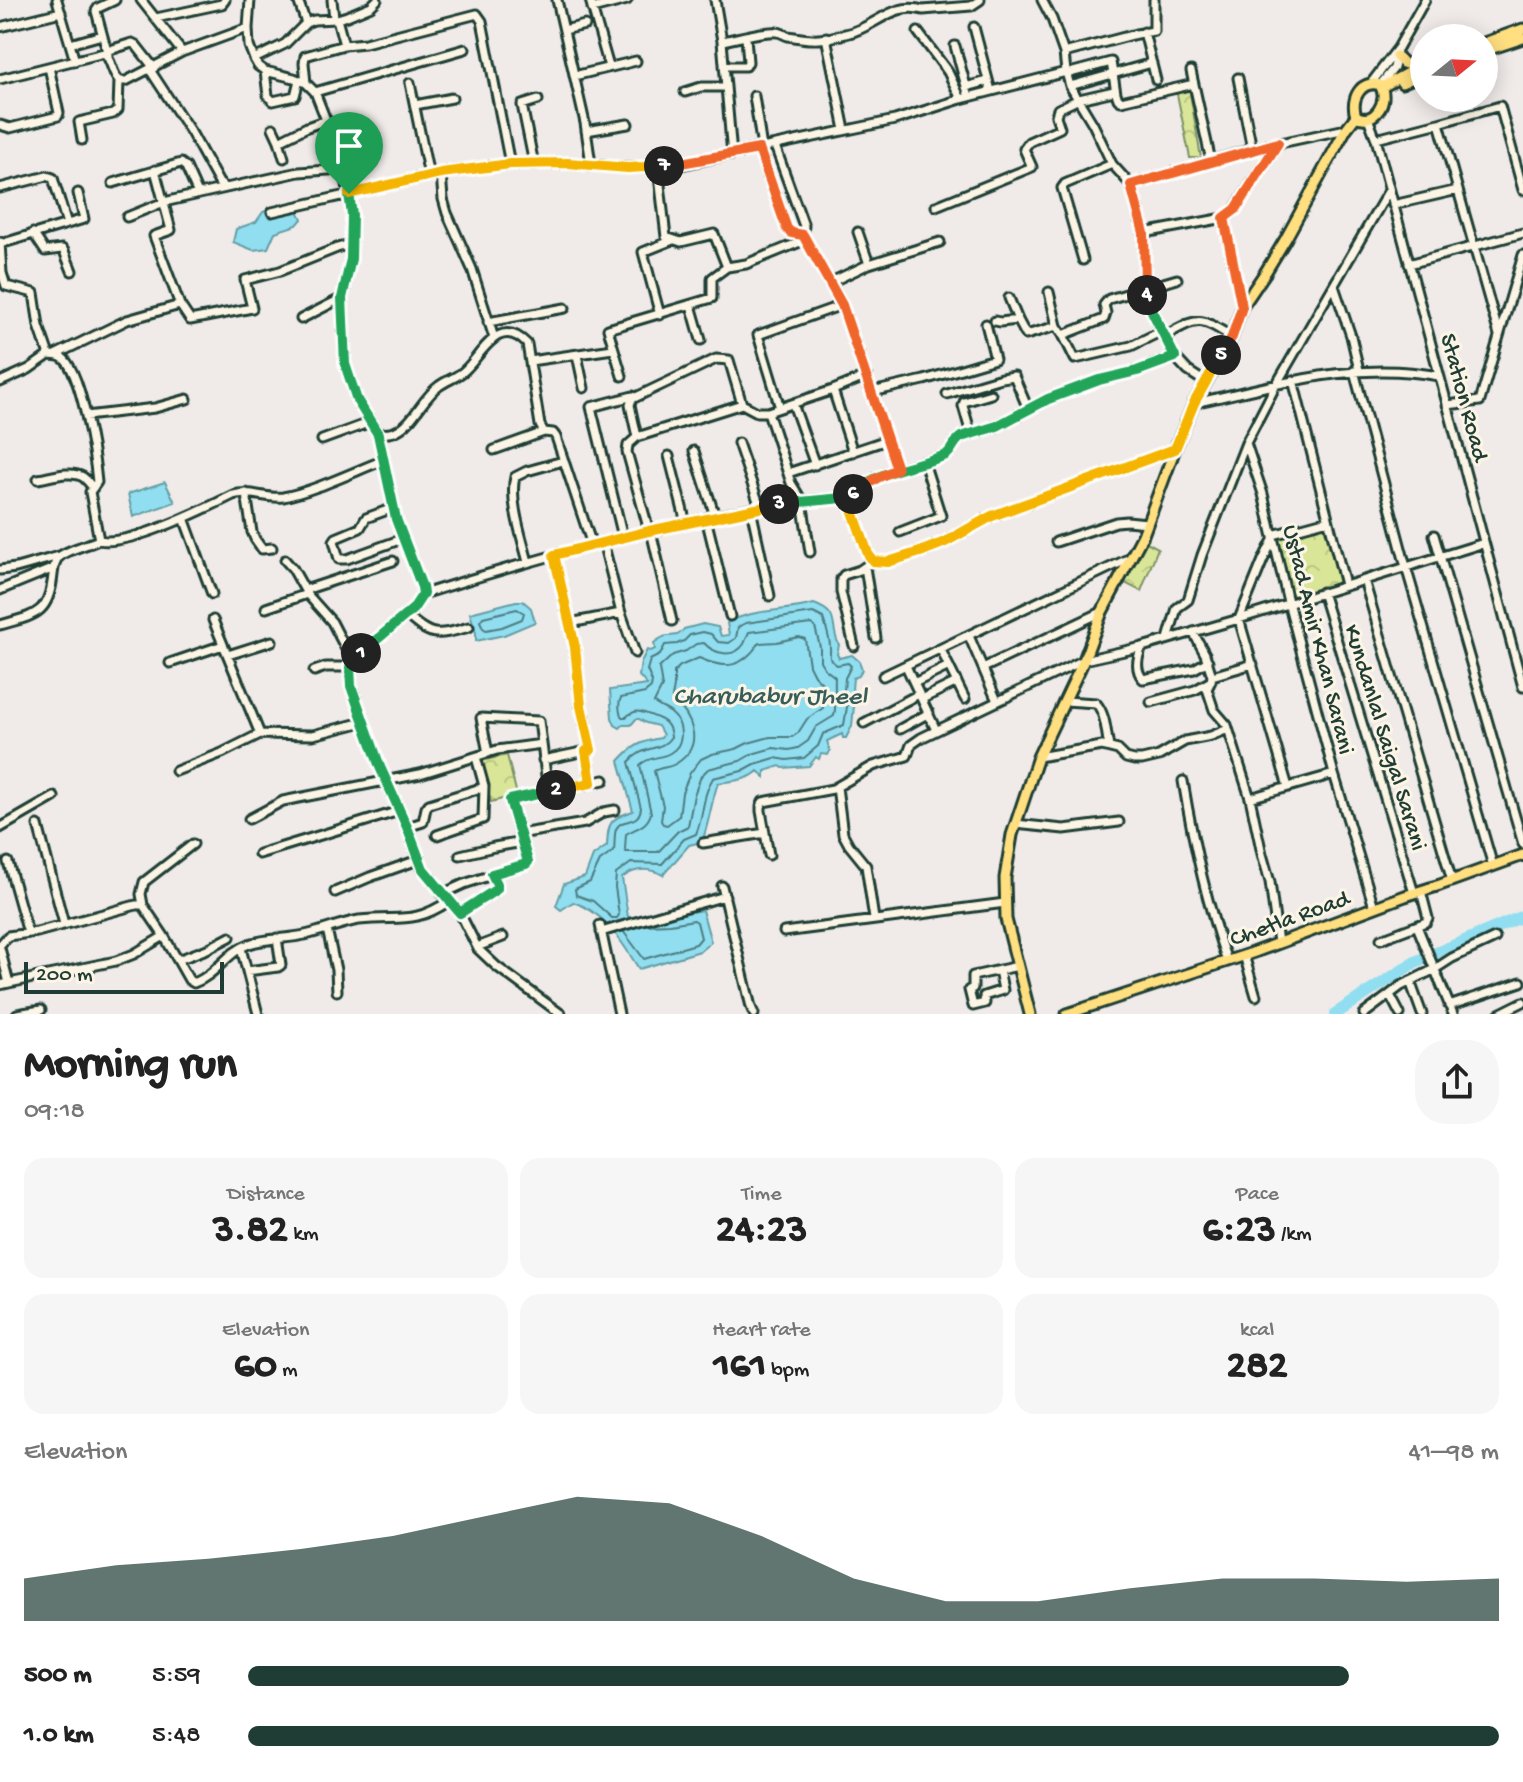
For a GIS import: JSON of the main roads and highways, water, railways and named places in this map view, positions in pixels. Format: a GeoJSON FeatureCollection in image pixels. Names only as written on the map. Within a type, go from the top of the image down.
{"type":"FeatureCollection","features":[{"type":"Feature","properties":{"kind":"main road"},"geometry":{"type":"LineString","coordinates":[[1498,38],[1523,29]]}},
{"type":"Feature","properties":{"kind":"main road"},"geometry":{"type":"LineString","coordinates":[[1498,46],[1523,38]]}},
{"type":"Feature","properties":{"kind":"main road"},"geometry":{"type":"LineString","coordinates":[[1397,52],[1403,63],[1410,65]]}},
{"type":"Feature","properties":{"kind":"main road"},"geometry":{"type":"LineString","coordinates":[[1380,86],[1384,100],[1380,109],[1368,118],[1356,116],[1354,100],[1366,84],[1380,86],[1410,73]]}},
{"type":"Feature","properties":{"kind":"main road"},"geometry":{"type":"LineString","coordinates":[[1030,1014],[1006,919],[1005,878],[1015,824],[1038,757],[1084,660],[1102,612],[1147,523],[1194,403],[1232,337],[1242,307],[1356,116]]}},
{"type":"Feature","properties":{"kind":"main road","name":"Chetla Road"},"geometry":{"type":"LineString","coordinates":[[1067,1014],[1227,961],[1523,855]]}},
{"type":"Feature","properties":{"kind":"water"},"geometry":{"type":"Polygon","coordinates":[[[295,204],[302,219],[297,225],[275,232],[268,248],[253,250],[233,242],[236,229],[256,222],[263,212],[279,205],[295,204]]]}},
{"type":"Feature","properties":{"kind":"water"},"geometry":{"type":"Polygon","coordinates":[[[165,482],[175,502],[133,517],[128,494],[165,482]]]}},
{"type":"Feature","properties":{"kind":"water"},"geometry":{"type":"Polygon","coordinates":[[[523,601],[531,608],[535,622],[504,635],[476,641],[470,613],[523,601]]]}},
{"type":"Feature","properties":{"kind":"water","name":"Charubabur Jheel"},"geometry":{"type":"Polygon","coordinates":[[[814,604],[828,612],[833,620],[839,658],[852,655],[862,669],[859,676],[853,678],[856,704],[852,726],[846,738],[842,734],[827,741],[828,755],[821,754],[809,766],[780,766],[765,771],[765,777],[758,771],[744,779],[718,783],[702,842],[689,845],[663,875],[642,870],[622,878],[628,917],[670,916],[702,910],[711,942],[700,951],[639,969],[612,929],[594,913],[573,902],[561,910],[556,906],[564,884],[585,877],[593,856],[607,846],[612,822],[633,811],[619,761],[638,745],[663,735],[658,726],[639,719],[620,728],[615,725],[610,690],[647,685],[639,676],[641,662],[647,650],[655,649],[654,643],[664,637],[703,624],[718,627],[721,636],[729,635],[727,623],[737,618],[814,604]]]}},
{"type":"Feature","properties":{"kind":"waterway"},"geometry":{"type":"LineString","coordinates":[[1335,1014],[1415,962],[1523,916]]}}]}
